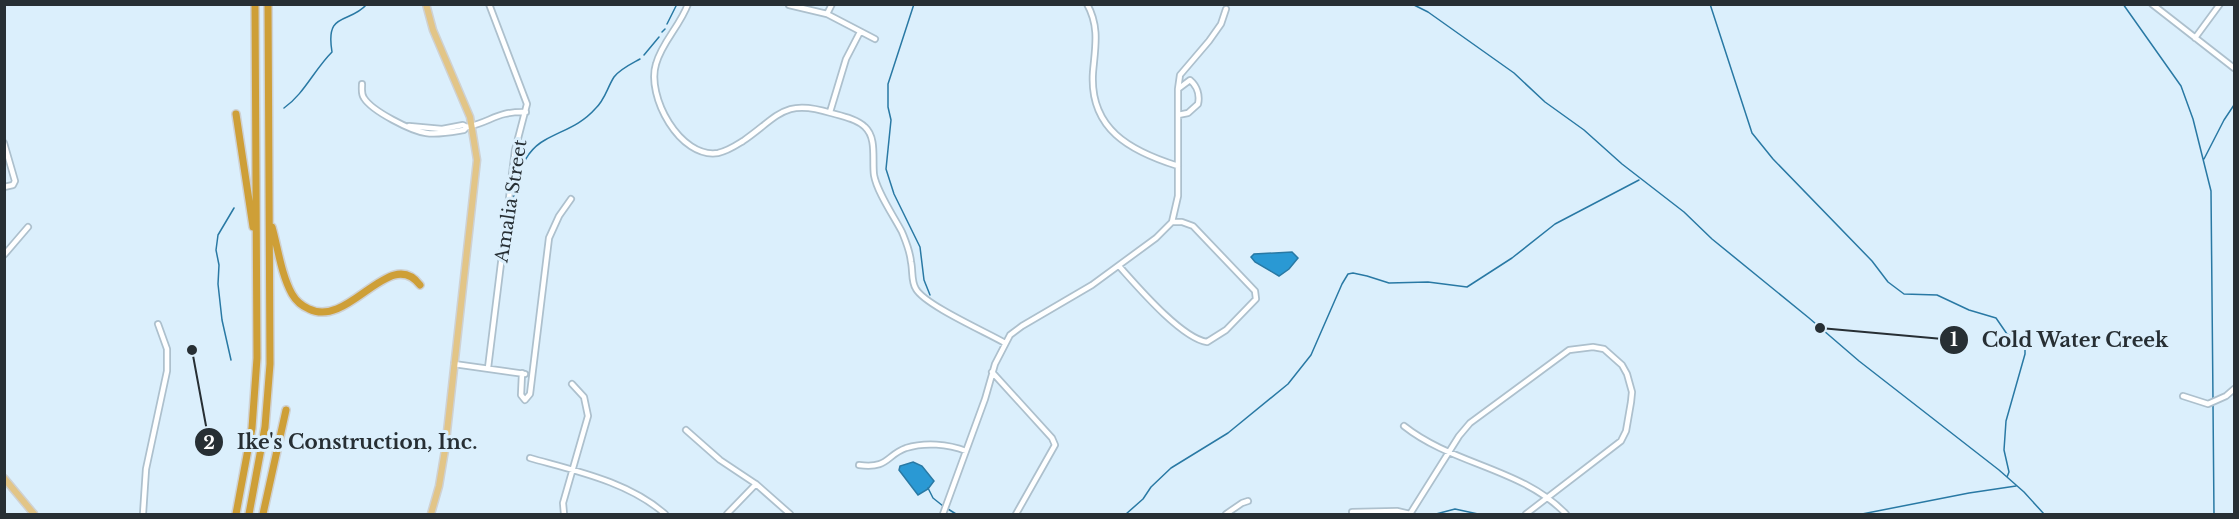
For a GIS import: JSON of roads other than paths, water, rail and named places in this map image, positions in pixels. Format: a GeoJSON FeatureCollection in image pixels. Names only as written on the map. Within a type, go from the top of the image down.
{"type":"FeatureCollection","features":[{"type":"Feature","properties":{"kind":"highway"},"geometry":{"type":"LineString","coordinates":[[236,514],[255,408],[257,358],[255,4]]}},
{"type":"Feature","properties":{"kind":"highway"},"geometry":{"type":"LineString","coordinates":[[249,514],[261,453],[269,386],[268,4]]}},
{"type":"Feature","properties":{"kind":"highway"},"geometry":{"type":"LineString","coordinates":[[236,114],[257,249]]}},
{"type":"Feature","properties":{"kind":"highway"},"geometry":{"type":"LineString","coordinates":[[269,216],[289,287],[296,300],[307,309],[321,313],[337,310],[394,274],[409,276],[420,285]]}},
{"type":"Feature","properties":{"kind":"highway"},"geometry":{"type":"LineString","coordinates":[[263,514],[286,410]]}},
{"type":"Feature","properties":{"kind":"main road"},"geometry":{"type":"LineString","coordinates":[[426,4],[433,30],[476,143],[477,173],[445,450],[439,486],[431,514]]}},
{"type":"Feature","properties":{"kind":"main road"},"geometry":{"type":"LineString","coordinates":[[4,478],[34,514]]}},
{"type":"Feature","properties":{"kind":"street","name":"Amalia Street"},"geometry":{"type":"LineString","coordinates":[[488,368],[515,150],[527,104],[489,4]]}},
{"type":"Feature","properties":{"kind":"street"},"geometry":{"type":"LineString","coordinates":[[688,4],[680,23],[663,48],[656,64],[654,78],[656,98],[663,114],[686,142],[700,150],[718,153],[730,149],[772,118],[791,108],[803,106],[830,112],[861,123],[869,133],[876,183],[907,243],[915,288],[930,302],[1005,343]]}},
{"type":"Feature","properties":{"kind":"street"},"geometry":{"type":"LineString","coordinates":[[827,14],[832,4]]}},
{"type":"Feature","properties":{"kind":"street"},"geometry":{"type":"LineString","coordinates":[[1087,4],[1096,34],[1093,87],[1095,99],[1104,119],[1114,134],[1133,149],[1178,166]]}},
{"type":"Feature","properties":{"kind":"street"},"geometry":{"type":"LineString","coordinates":[[2152,4],[2235,68]]}},
{"type":"Feature","properties":{"kind":"street"},"geometry":{"type":"LineString","coordinates":[[2195,38],[2220,4]]}},
{"type":"Feature","properties":{"kind":"street"},"geometry":{"type":"LineString","coordinates":[[789,5],[827,14],[875,39]]}},
{"type":"Feature","properties":{"kind":"street"},"geometry":{"type":"LineString","coordinates":[[943,514],[992,372],[1010,335],[1075,296],[1119,266],[1156,238],[1172,222],[1177,204],[1180,75],[1221,24],[1226,9]]}},
{"type":"Feature","properties":{"kind":"street"},"geometry":{"type":"LineString","coordinates":[[830,112],[846,59],[860,32]]}},
{"type":"Feature","properties":{"kind":"street"},"geometry":{"type":"LineString","coordinates":[[1178,89],[1190,80],[1195,85],[1199,100],[1195,108],[1183,116],[1178,115]]}},
{"type":"Feature","properties":{"kind":"street"},"geometry":{"type":"LineString","coordinates":[[362,84],[362,95],[369,105],[405,126],[426,134],[464,130],[498,114],[526,112]]}},
{"type":"Feature","properties":{"kind":"street"},"geometry":{"type":"LineString","coordinates":[[4,143],[15,181],[13,185],[4,187]]}},
{"type":"Feature","properties":{"kind":"street"},"geometry":{"type":"LineString","coordinates":[[522,373],[521,395],[525,400],[529,397],[549,238],[559,216],[571,199]]}},
{"type":"Feature","properties":{"kind":"street"},"geometry":{"type":"LineString","coordinates":[[1119,266],[1160,310],[1194,339],[1207,342],[1226,330],[1256,299],[1255,291],[1193,226],[1182,222],[1172,222]]}},
{"type":"Feature","properties":{"kind":"street"},"geometry":{"type":"LineString","coordinates":[[4,255],[28,227]]}},
{"type":"Feature","properties":{"kind":"street"},"geometry":{"type":"LineString","coordinates":[[143,514],[146,469],[167,367],[167,349],[158,324]]}},
{"type":"Feature","properties":{"kind":"street"},"geometry":{"type":"LineString","coordinates":[[1352,512],[1397,511],[1410,514],[1449,451],[1470,423],[1565,352],[1593,347],[1604,349],[1622,365],[1630,382],[1631,402],[1626,430],[1621,441],[1526,514]]}},
{"type":"Feature","properties":{"kind":"street"},"geometry":{"type":"LineString","coordinates":[[454,364],[531,374]]}},
{"type":"Feature","properties":{"kind":"street"},"geometry":{"type":"LineString","coordinates":[[992,372],[1045,430],[1055,445],[1016,514]]}},
{"type":"Feature","properties":{"kind":"street"},"geometry":{"type":"LineString","coordinates":[[564,514],[563,504],[587,424],[588,413],[581,392],[572,384]]}},
{"type":"Feature","properties":{"kind":"street"},"geometry":{"type":"LineString","coordinates":[[2183,396],[2208,404],[2235,389]]}},
{"type":"Feature","properties":{"kind":"street"},"geometry":{"type":"LineString","coordinates":[[1404,426],[1414,434],[1449,451],[1529,485],[1566,514]]}},
{"type":"Feature","properties":{"kind":"street"},"geometry":{"type":"LineString","coordinates":[[686,430],[720,460],[756,484],[790,514]]}},
{"type":"Feature","properties":{"kind":"street"},"geometry":{"type":"LineString","coordinates":[[860,465],[881,464],[905,448],[921,445],[954,446],[966,451]]}},
{"type":"Feature","properties":{"kind":"street"},"geometry":{"type":"LineString","coordinates":[[530,458],[573,470],[634,493],[655,505],[665,514]]}},
{"type":"Feature","properties":{"kind":"street"},"geometry":{"type":"LineString","coordinates":[[727,514],[756,484]]}},
{"type":"Feature","properties":{"kind":"street"},"geometry":{"type":"LineString","coordinates":[[1226,514],[1248,501]]}},
{"type":"Feature","properties":{"kind":"water"},"geometry":{"type":"Polygon","coordinates":[[[1292,252],[1298,258],[1279,276],[1255,262],[1251,257],[1254,254],[1292,252]]]}},
{"type":"Feature","properties":{"kind":"water"},"geometry":{"type":"Polygon","coordinates":[[[913,462],[922,466],[934,481],[928,489],[918,495],[899,470],[900,466],[913,462]]]}},
{"type":"Feature","properties":{"kind":"waterway"},"geometry":{"type":"LineString","coordinates":[[77,4],[85,4]]}},
{"type":"Feature","properties":{"kind":"waterway"},"geometry":{"type":"LineString","coordinates":[[284,108],[297,96],[332,52],[331,39],[335,24],[367,4]]}},
{"type":"Feature","properties":{"kind":"waterway"},"geometry":{"type":"LineString","coordinates":[[667,24],[677,4]]}},
{"type":"Feature","properties":{"kind":"waterway"},"geometry":{"type":"LineString","coordinates":[[914,4],[888,84],[888,107],[891,120],[886,169],[894,194],[920,247],[924,280],[930,295]]}},
{"type":"Feature","properties":{"kind":"waterway"},"geometry":{"type":"LineString","coordinates":[[1412,4],[1428,12],[1514,73],[1545,102],[1584,130],[1622,164],[1684,212],[1712,239],[1859,361],[1999,470],[2044,514]]}},
{"type":"Feature","properties":{"kind":"waterway"},"geometry":{"type":"LineString","coordinates":[[1710,4],[1752,133],[1773,159],[1872,261],[1888,282],[1904,294],[1937,295],[1969,310],[1996,318],[2007,334],[2025,343],[2025,354],[2006,421],[2004,450],[2009,472],[2007,477]]}},
{"type":"Feature","properties":{"kind":"waterway"},"geometry":{"type":"LineString","coordinates":[[2123,4],[2181,86],[2193,119],[2211,191],[2213,400]]}},
{"type":"Feature","properties":{"kind":"waterway"},"geometry":{"type":"LineString","coordinates":[[662,32],[665,29]]}},
{"type":"Feature","properties":{"kind":"waterway"},"geometry":{"type":"LineString","coordinates":[[644,55],[659,37]]}},
{"type":"Feature","properties":{"kind":"waterway"},"geometry":{"type":"LineString","coordinates":[[511,222],[518,176],[528,155],[545,140],[590,115],[601,102],[616,74],[640,59]]}},
{"type":"Feature","properties":{"kind":"waterway"},"geometry":{"type":"LineString","coordinates":[[2204,159],[2234,105]]}},
{"type":"Feature","properties":{"kind":"waterway"},"geometry":{"type":"LineString","coordinates":[[1126,514],[1171,468],[1228,433],[1288,384],[1311,355],[1348,274],[1367,276],[1389,283],[1428,282],[1467,287],[1512,258],[1555,224],[1639,180]]}},
{"type":"Feature","properties":{"kind":"waterway"},"geometry":{"type":"LineString","coordinates":[[231,360],[222,320],[216,250],[218,235],[234,208]]}},
{"type":"Feature","properties":{"kind":"waterway"},"geometry":{"type":"LineString","coordinates":[[2213,405],[2214,514]]}},
{"type":"Feature","properties":{"kind":"waterway"},"geometry":{"type":"LineString","coordinates":[[1862,514],[2016,486]]}},
{"type":"Feature","properties":{"kind":"waterway"},"geometry":{"type":"LineString","coordinates":[[928,488],[933,498],[943,506]]}},
{"type":"Feature","properties":{"kind":"waterway"},"geometry":{"type":"LineString","coordinates":[[948,509],[956,514]]}},
{"type":"Feature","properties":{"kind":"waterway"},"geometry":{"type":"LineString","coordinates":[[1436,514],[1455,509],[1478,514]]}},
{"type":"Feature","properties":{"kind":"place","name":"Cold Water Creek"},"geometry":{"type":"Point","coordinates":[1820,328]}},
{"type":"Feature","properties":{"kind":"place","name":"Ike's Construction, Inc."},"geometry":{"type":"Point","coordinates":[192,350]}}]}
